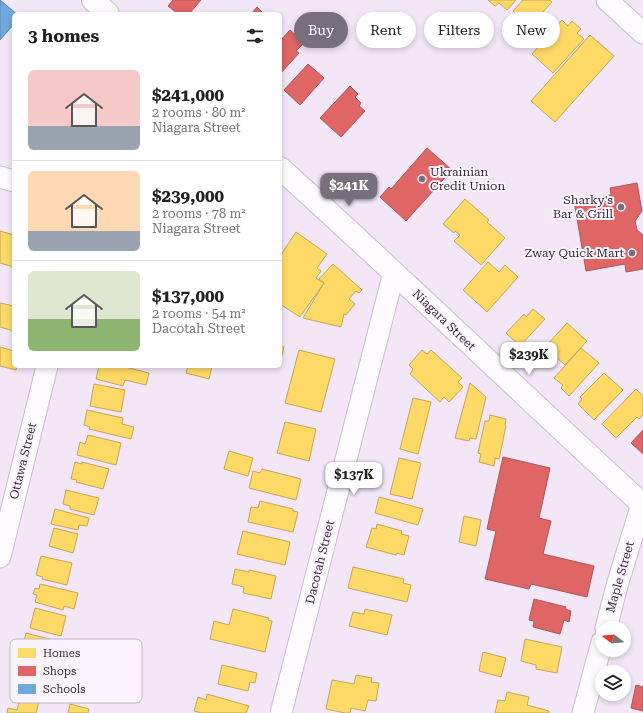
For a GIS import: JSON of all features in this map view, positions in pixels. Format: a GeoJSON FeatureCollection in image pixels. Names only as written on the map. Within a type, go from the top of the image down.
{"type":"FeatureCollection","features":[{"type":"Feature","properties":{"kind":"main road"},"geometry":{"type":"LineString","coordinates":[[93,0],[106,12]]}},
{"type":"Feature","properties":{"kind":"main road","name":"Niagara Street"},"geometry":{"type":"LineString","coordinates":[[282,170],[643,504]]}},
{"type":"Feature","properties":{"kind":"street"},"geometry":{"type":"LineString","coordinates":[[607,0],[643,33]]}},
{"type":"Feature","properties":{"kind":"street"},"geometry":{"type":"LineString","coordinates":[[0,177],[12,180]]}},
{"type":"Feature","properties":{"kind":"street","name":"Dacotah Street"},"geometry":{"type":"LineString","coordinates":[[281,713],[394,272]]}},
{"type":"Feature","properties":{"kind":"street","name":"Ottawa Street"},"geometry":{"type":"LineString","coordinates":[[0,556],[47,368]]}},
{"type":"Feature","properties":{"kind":"street","name":"Maple Street"},"geometry":{"type":"LineString","coordinates":[[608,621],[618,582],[643,504]]}},
{"type":"Feature","properties":{"kind":"street"},"geometry":{"type":"LineString","coordinates":[[583,713],[598,657]]}},
{"type":"Feature","properties":{"kind":"building: Homes"},"geometry":{"type":"Polygon","coordinates":[[[488,0],[516,0],[507,10],[499,3],[495,6],[488,0]]]}},
{"type":"Feature","properties":{"kind":"building: Homes"},"geometry":{"type":"Polygon","coordinates":[[[523,0],[549,0],[552,2],[543,12],[513,11],[523,0]]]}},
{"type":"Feature","properties":{"kind":"building: Homes"},"geometry":{"type":"Polygon","coordinates":[[[562,20],[568,26],[572,21],[581,29],[577,33],[584,39],[553,73],[532,54],[537,48],[560,48],[560,22],[562,20]]]}},
{"type":"Feature","properties":{"kind":"building: Homes"},"geometry":{"type":"Polygon","coordinates":[[[590,35],[614,56],[555,122],[531,101],[590,35]]]}},
{"type":"Feature","properties":{"kind":"building: Homes"},"geometry":{"type":"Polygon","coordinates":[[[465,199],[489,220],[487,222],[505,238],[481,265],[454,241],[460,235],[455,231],[454,233],[443,224],[465,199]]]}},
{"type":"Feature","properties":{"kind":"building: Homes"},"geometry":{"type":"Polygon","coordinates":[[[0,231],[12,234],[12,266],[0,263],[0,231]]]}},
{"type":"Feature","properties":{"kind":"building: Homes"},"geometry":{"type":"Polygon","coordinates":[[[296,232],[327,254],[317,268],[321,271],[316,278],[324,283],[300,317],[282,305],[282,253],[296,232]]]}},
{"type":"Feature","properties":{"kind":"building: Homes"},"geometry":{"type":"Polygon","coordinates":[[[488,262],[499,272],[505,265],[518,277],[487,312],[463,290],[488,262]]]}},
{"type":"Feature","properties":{"kind":"building: Homes"},"geometry":{"type":"Polygon","coordinates":[[[333,264],[362,290],[359,293],[356,291],[349,299],[355,304],[346,315],[344,314],[341,327],[303,318],[324,283],[319,279],[333,264]]]}},
{"type":"Feature","properties":{"kind":"building: Homes"},"geometry":{"type":"Polygon","coordinates":[[[0,303],[12,306],[12,330],[0,327],[0,303]]]}},
{"type":"Feature","properties":{"kind":"building: Homes"},"geometry":{"type":"Polygon","coordinates":[[[533,309],[545,319],[520,346],[506,333],[524,314],[526,317],[533,309]]]}},
{"type":"Feature","properties":{"kind":"building: Homes"},"geometry":{"type":"Polygon","coordinates":[[[567,323],[587,341],[565,365],[545,347],[567,323]]]}},
{"type":"Feature","properties":{"kind":"building: Homes"},"geometry":{"type":"Polygon","coordinates":[[[0,347],[12,350],[12,368],[16,368],[16,370],[0,366],[0,347]]]}},
{"type":"Feature","properties":{"kind":"building: Homes"},"geometry":{"type":"Polygon","coordinates":[[[581,348],[599,363],[569,396],[561,388],[563,385],[554,378],[581,348]]]}},
{"type":"Feature","properties":{"kind":"building: Homes"},"geometry":{"type":"Polygon","coordinates":[[[299,350],[335,359],[321,412],[285,403],[299,350]]]}},
{"type":"Feature","properties":{"kind":"building: Homes"},"geometry":{"type":"Polygon","coordinates":[[[422,350],[427,354],[431,350],[462,378],[458,382],[463,387],[449,402],[444,397],[440,402],[410,374],[413,369],[409,365],[422,350]]]}},
{"type":"Feature","properties":{"kind":"building: Homes"},"geometry":{"type":"Polygon","coordinates":[[[99,368],[129,368],[149,373],[146,385],[125,380],[123,386],[96,379],[99,368]]]}},
{"type":"Feature","properties":{"kind":"building: Homes"},"geometry":{"type":"Polygon","coordinates":[[[187,368],[212,368],[209,379],[186,373],[187,368]]]}},
{"type":"Feature","properties":{"kind":"building: Homes"},"geometry":{"type":"Polygon","coordinates":[[[604,373],[623,390],[594,420],[578,404],[582,399],[580,397],[604,373]]]}},
{"type":"Feature","properties":{"kind":"building: Homes"},"geometry":{"type":"Polygon","coordinates":[[[470,383],[486,397],[476,439],[470,438],[469,441],[455,438],[470,383]]]}},
{"type":"Feature","properties":{"kind":"building: Homes"},"geometry":{"type":"Polygon","coordinates":[[[94,384],[125,390],[121,412],[90,406],[94,384]]]}},
{"type":"Feature","properties":{"kind":"building: Homes"},"geometry":{"type":"Polygon","coordinates":[[[636,389],[643,396],[643,415],[639,419],[637,417],[616,438],[602,424],[636,389]]]}},
{"type":"Feature","properties":{"kind":"building: Homes"},"geometry":{"type":"Polygon","coordinates":[[[413,398],[431,402],[418,454],[400,449],[413,398]]]}},
{"type":"Feature","properties":{"kind":"building: Homes"},"geometry":{"type":"Polygon","coordinates":[[[87,410],[123,418],[122,424],[134,427],[131,439],[89,429],[90,427],[84,425],[87,410]]]}},
{"type":"Feature","properties":{"kind":"building: Homes"},"geometry":{"type":"Polygon","coordinates":[[[490,415],[506,419],[506,426],[499,459],[495,458],[494,466],[479,462],[481,454],[478,453],[485,421],[489,421],[490,415]]]}},
{"type":"Feature","properties":{"kind":"building: Homes"},"geometry":{"type":"Polygon","coordinates":[[[285,422],[316,429],[309,461],[277,453],[285,422]]]}},
{"type":"Feature","properties":{"kind":"building: Homes"},"geometry":{"type":"Polygon","coordinates":[[[88,435],[121,443],[116,465],[77,455],[80,442],[85,444],[88,435]]]}},
{"type":"Feature","properties":{"kind":"building: Homes"},"geometry":{"type":"Polygon","coordinates":[[[229,451],[253,458],[248,476],[224,469],[229,451]]]}},
{"type":"Feature","properties":{"kind":"building: Homes"},"geometry":{"type":"Polygon","coordinates":[[[399,458],[421,463],[412,499],[390,494],[399,458]]]}},
{"type":"Feature","properties":{"kind":"building: Homes"},"geometry":{"type":"Polygon","coordinates":[[[75,462],[82,464],[82,462],[109,469],[103,489],[76,482],[77,480],[71,479],[75,462]]]}},
{"type":"Feature","properties":{"kind":"building: Homes"},"geometry":{"type":"Polygon","coordinates":[[[262,469],[301,479],[296,500],[249,488],[253,471],[260,473],[262,469]]]}},
{"type":"Feature","properties":{"kind":"building: Homes"},"geometry":{"type":"Polygon","coordinates":[[[66,490],[99,498],[94,515],[70,509],[70,506],[63,504],[66,490]]]}},
{"type":"Feature","properties":{"kind":"building: Homes"},"geometry":{"type":"Polygon","coordinates":[[[379,497],[423,509],[418,525],[375,513],[379,497]]]}},
{"type":"Feature","properties":{"kind":"building: Homes"},"geometry":{"type":"Polygon","coordinates":[[[260,501],[293,509],[293,511],[298,512],[293,532],[248,522],[251,507],[258,508],[260,501]]]}},
{"type":"Feature","properties":{"kind":"building: Homes"},"geometry":{"type":"Polygon","coordinates":[[[55,509],[89,518],[87,526],[79,525],[78,530],[51,524],[55,509]]]}},
{"type":"Feature","properties":{"kind":"building: Homes"},"geometry":{"type":"Polygon","coordinates":[[[464,516],[481,520],[476,546],[459,542],[464,516]]]}},
{"type":"Feature","properties":{"kind":"building: Homes"},"geometry":{"type":"Polygon","coordinates":[[[377,524],[402,531],[401,534],[409,536],[404,555],[397,553],[396,555],[366,547],[372,528],[376,529],[377,524]]]}},
{"type":"Feature","properties":{"kind":"building: Homes"},"geometry":{"type":"Polygon","coordinates":[[[54,528],[78,534],[73,553],[49,546],[54,528]]]}},
{"type":"Feature","properties":{"kind":"building: Homes"},"geometry":{"type":"Polygon","coordinates":[[[243,531],[290,542],[285,565],[237,554],[243,531]]]}},
{"type":"Feature","properties":{"kind":"building: Homes"},"geometry":{"type":"Polygon","coordinates":[[[41,556],[72,563],[67,585],[42,579],[43,577],[36,575],[41,556]]]}},
{"type":"Feature","properties":{"kind":"building: Homes"},"geometry":{"type":"Polygon","coordinates":[[[353,567],[404,579],[403,583],[411,585],[407,602],[348,588],[353,567]]]}},
{"type":"Feature","properties":{"kind":"building: Homes"},"geometry":{"type":"Polygon","coordinates":[[[235,569],[249,572],[249,570],[276,576],[271,599],[243,593],[244,587],[232,584],[235,569]]]}},
{"type":"Feature","properties":{"kind":"building: Homes"},"geometry":{"type":"Polygon","coordinates":[[[40,584],[78,593],[74,609],[64,606],[63,610],[35,602],[37,595],[33,594],[35,588],[39,589],[40,584]]]}},
{"type":"Feature","properties":{"kind":"building: Homes"},"geometry":{"type":"Polygon","coordinates":[[[35,608],[66,616],[61,636],[30,628],[35,608]]]}},
{"type":"Feature","properties":{"kind":"building: Homes"},"geometry":{"type":"Polygon","coordinates":[[[233,609],[269,618],[268,620],[272,621],[265,652],[210,639],[214,621],[229,625],[233,609]]]}},
{"type":"Feature","properties":{"kind":"building: Homes"},"geometry":{"type":"Polygon","coordinates":[[[365,609],[392,615],[387,635],[349,626],[353,612],[364,614],[365,609]]]}},
{"type":"Feature","properties":{"kind":"building: Homes"},"geometry":{"type":"Polygon","coordinates":[[[26,633],[49,639],[24,639],[26,633]]]}},
{"type":"Feature","properties":{"kind":"building: Homes"},"geometry":{"type":"Polygon","coordinates":[[[525,639],[562,647],[557,673],[536,669],[536,665],[521,661],[525,639]]]}},
{"type":"Feature","properties":{"kind":"building: Homes"},"geometry":{"type":"Polygon","coordinates":[[[483,652],[506,658],[501,677],[479,671],[483,652]]]}},
{"type":"Feature","properties":{"kind":"building: Homes"},"geometry":{"type":"Polygon","coordinates":[[[222,665],[257,673],[255,683],[250,682],[248,691],[218,684],[222,665]]]}},
{"type":"Feature","properties":{"kind":"building: Homes"},"geometry":{"type":"Polygon","coordinates":[[[356,675],[372,678],[371,682],[379,683],[376,701],[368,700],[365,711],[351,708],[350,713],[345,713],[326,709],[332,680],[354,684],[356,675]]]}},
{"type":"Feature","properties":{"kind":"building: Homes"},"geometry":{"type":"Polygon","coordinates":[[[507,692],[529,697],[527,705],[549,711],[549,713],[495,713],[498,700],[505,701],[507,692]]]}},
{"type":"Feature","properties":{"kind":"building: Homes"},"geometry":{"type":"Polygon","coordinates":[[[207,694],[249,706],[246,713],[202,713],[194,711],[198,697],[206,700],[207,694]]]}},
{"type":"Feature","properties":{"kind":"building: Homes"},"geometry":{"type":"Polygon","coordinates":[[[19,703],[39,703],[36,713],[7,713],[8,708],[17,710],[19,703]]]}},
{"type":"Feature","properties":{"kind":"building: Homes"},"geometry":{"type":"Polygon","coordinates":[[[70,704],[89,709],[88,713],[68,713],[70,704]]]}},
{"type":"Feature","properties":{"kind":"building: Shops"},"geometry":{"type":"Polygon","coordinates":[[[173,0],[201,0],[191,12],[176,12],[168,6],[173,0]]]}},
{"type":"Feature","properties":{"kind":"building: Shops"},"geometry":{"type":"Polygon","coordinates":[[[257,7],[262,12],[253,12],[257,7]]]}},
{"type":"Feature","properties":{"kind":"building: Shops"},"geometry":{"type":"Polygon","coordinates":[[[290,30],[294,34],[294,48],[299,48],[296,51],[299,53],[282,72],[282,39],[290,30]]]}},
{"type":"Feature","properties":{"kind":"building: Shops"},"geometry":{"type":"Polygon","coordinates":[[[308,64],[324,78],[300,105],[284,90],[308,64]]]}},
{"type":"Feature","properties":{"kind":"building: Shops"},"geometry":{"type":"Polygon","coordinates":[[[350,86],[358,94],[355,97],[361,103],[359,106],[365,111],[341,137],[320,118],[350,86]]]}},
{"type":"Feature","properties":{"kind":"building: Shops","name":"Ukrainian Credit Union"},"geometry":{"type":"Polygon","coordinates":[[[427,148],[452,170],[406,221],[380,197],[389,187],[391,189],[427,148]]]}},
{"type":"Feature","properties":{"kind":"building: Shops"},"geometry":{"type":"Polygon","coordinates":[[[637,183],[642,211],[635,221],[637,230],[643,235],[643,269],[626,272],[625,264],[586,271],[574,201],[611,195],[610,188],[637,183]]]}},
{"type":"Feature","properties":{"kind":"building: Shops"},"geometry":{"type":"Polygon","coordinates":[[[643,430],[643,454],[631,443],[643,430]]]}},
{"type":"Feature","properties":{"kind":"building: Shops"},"geometry":{"type":"Polygon","coordinates":[[[503,457],[550,468],[539,518],[551,521],[543,554],[594,566],[587,597],[531,584],[529,589],[485,579],[496,531],[487,529],[503,457]]]}},
{"type":"Feature","properties":{"kind":"building: Shops"},"geometry":{"type":"Polygon","coordinates":[[[534,599],[566,607],[565,609],[571,611],[569,622],[564,620],[560,634],[533,627],[534,621],[529,620],[534,599]]]}},
{"type":"Feature","properties":{"kind":"building: Shops"},"geometry":{"type":"Polygon","coordinates":[[[636,685],[643,687],[643,711],[631,708],[636,685]]]}},
{"type":"Feature","properties":{"kind":"building: Schools"},"geometry":{"type":"Polygon","coordinates":[[[0,0],[15,12],[12,12],[12,26],[0,40],[0,0]]]}},
{"type":"Feature","properties":{"kind":"place","name":"Ukrainian Credit Union"},"geometry":{"type":"Point","coordinates":[422,179]}},
{"type":"Feature","properties":{"kind":"place","name":"Sharky's Bar & Grill"},"geometry":{"type":"Point","coordinates":[621,207]}},
{"type":"Feature","properties":{"kind":"place","name":"Zway Quick Mart"},"geometry":{"type":"Point","coordinates":[632,253]}}]}
